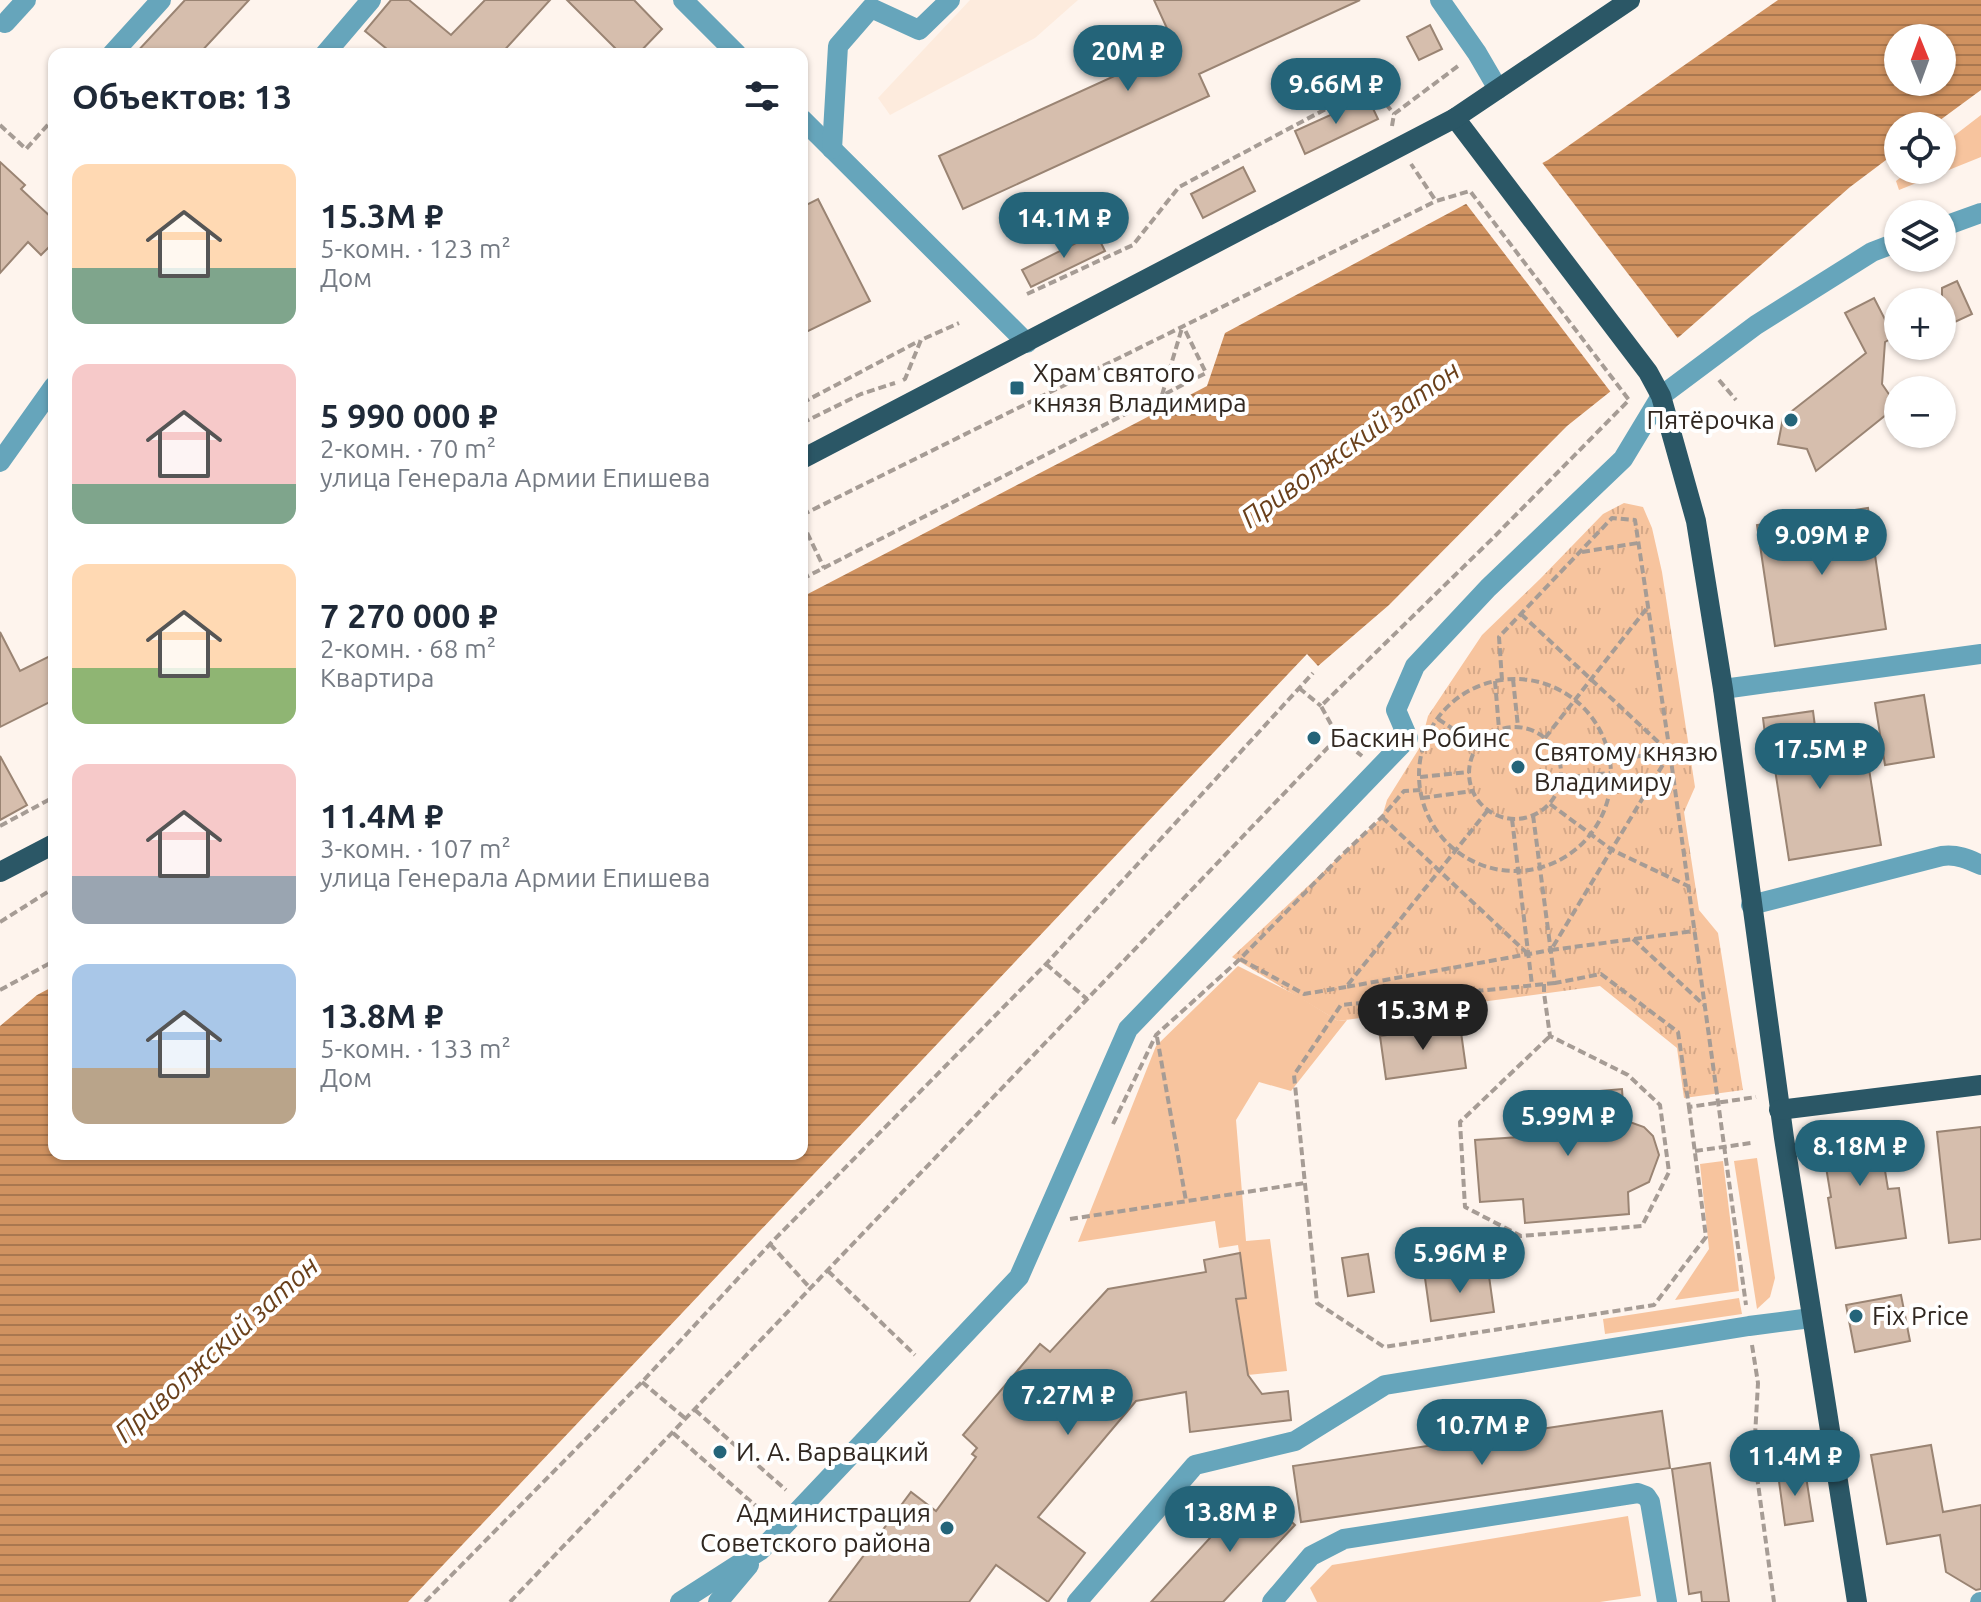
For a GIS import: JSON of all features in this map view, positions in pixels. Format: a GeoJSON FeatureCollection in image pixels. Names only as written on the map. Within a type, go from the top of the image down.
{"type":"FeatureCollection","features":[{"type":"Feature","properties":{"kind":"main road"},"geometry":{"type":"LineString","coordinates":[[808,456],[1455,118],[1630,0]]}},
{"type":"Feature","properties":{"kind":"main road"},"geometry":{"type":"LineString","coordinates":[[1455,118],[1648,372],[1661,396],[1696,521],[1723,689],[1778,1102],[1857,1602]]}},
{"type":"Feature","properties":{"kind":"main road"},"geometry":{"type":"LineString","coordinates":[[0,872],[48,847]]}},
{"type":"Feature","properties":{"kind":"main road"},"geometry":{"type":"LineString","coordinates":[[1778,1102],[1981,1085]]}},
{"type":"Feature","properties":{"kind":"street"},"geometry":{"type":"LineString","coordinates":[[5,23],[26,0]]}},
{"type":"Feature","properties":{"kind":"street"},"geometry":{"type":"LineString","coordinates":[[330,48],[371,0]]}},
{"type":"Feature","properties":{"kind":"street"},"geometry":{"type":"LineString","coordinates":[[683,0],[731,48]]}},
{"type":"Feature","properties":{"kind":"street"},"geometry":{"type":"LineString","coordinates":[[832,149],[838,46],[871,8],[919,30],[950,0]]}},
{"type":"Feature","properties":{"kind":"street"},"geometry":{"type":"LineString","coordinates":[[1440,0],[1498,89]]}},
{"type":"Feature","properties":{"kind":"street"},"geometry":{"type":"LineString","coordinates":[[117,48],[157,1]]}},
{"type":"Feature","properties":{"kind":"street"},"geometry":{"type":"LineString","coordinates":[[808,125],[1027,343]]}},
{"type":"Feature","properties":{"kind":"street"},"geometry":{"type":"LineString","coordinates":[[1956,222],[1981,213]]}},
{"type":"Feature","properties":{"kind":"street"},"geometry":{"type":"LineString","coordinates":[[718,1602],[761,1550],[1019,1277],[1128,1029],[1408,738],[1396,710],[1415,666],[1488,588],[1623,459],[1661,396],[1756,325],[1884,247]]}},
{"type":"Feature","properties":{"kind":"street"},"geometry":{"type":"LineString","coordinates":[[0,462],[48,394]]}},
{"type":"Feature","properties":{"kind":"street"},"geometry":{"type":"LineString","coordinates":[[1723,689],[1981,654]]}},
{"type":"Feature","properties":{"kind":"street"},"geometry":{"type":"LineString","coordinates":[[1751,905],[1942,856],[1961,857],[1981,865]]}},
{"type":"Feature","properties":{"kind":"street"},"geometry":{"type":"LineString","coordinates":[[1077,1602],[1195,1465],[1295,1441],[1385,1385],[1811,1318]]}},
{"type":"Feature","properties":{"kind":"street"},"geometry":{"type":"LineString","coordinates":[[1272,1602],[1311,1556],[1344,1539],[1638,1493],[1650,1502],[1667,1602]]}},
{"type":"Feature","properties":{"kind":"street"},"geometry":{"type":"LineString","coordinates":[[680,1602],[761,1550]]}},
{"type":"Feature","properties":{"kind":"path"},"geometry":{"type":"LineString","coordinates":[[1027,294],[1133,245],[1179,187],[1371,85],[1394,114]]}},
{"type":"Feature","properties":{"kind":"path"},"geometry":{"type":"LineString","coordinates":[[0,125],[26,149],[48,125]]}},
{"type":"Feature","properties":{"kind":"path"},"geometry":{"type":"LineString","coordinates":[[1321,706],[1629,400],[1470,191]]}},
{"type":"Feature","properties":{"kind":"path"},"geometry":{"type":"LineString","coordinates":[[808,512],[1436,201]]}},
{"type":"Feature","properties":{"kind":"path"},"geometry":{"type":"LineString","coordinates":[[808,400],[959,323]]}},
{"type":"Feature","properties":{"kind":"path"},"geometry":{"type":"LineString","coordinates":[[808,576],[1206,373],[1183,326]]}},
{"type":"Feature","properties":{"kind":"path"},"geometry":{"type":"LineString","coordinates":[[1162,395],[1183,326]]}},
{"type":"Feature","properties":{"kind":"path"},"geometry":{"type":"LineString","coordinates":[[808,420],[861,394],[905,379],[921,340]]}},
{"type":"Feature","properties":{"kind":"path"},"geometry":{"type":"LineString","coordinates":[[1502,680],[1499,637],[1612,518],[1635,520],[1758,1383],[1754,1454],[1774,1602]]}},
{"type":"Feature","properties":{"kind":"path"},"geometry":{"type":"LineString","coordinates":[[808,535],[824,568]]}},
{"type":"Feature","properties":{"kind":"path"},"geometry":{"type":"LineString","coordinates":[[1580,552],[1638,543]]}},
{"type":"Feature","properties":{"kind":"path"},"geometry":{"type":"LineString","coordinates":[[1545,738],[1648,607]]}},
{"type":"Feature","properties":{"kind":"path"},"geometry":{"type":"LineString","coordinates":[[1521,614],[1670,753]]}},
{"type":"Feature","properties":{"kind":"path"},"geometry":{"type":"LineString","coordinates":[[425,1602],[642,1382],[770,1244],[1046,964],[1313,673]]}},
{"type":"Feature","properties":{"kind":"path"},"geometry":{"type":"LineString","coordinates":[[1513,679],[1518,727]]}},
{"type":"Feature","properties":{"kind":"path"},"geometry":{"type":"LineString","coordinates":[[1502,680],[1540,682],[1566,693],[1587,710],[1602,733],[1611,759],[1612,783],[1607,806],[1596,828],[1581,846],[1561,860],[1518,871],[1491,869],[1465,857],[1444,840],[1428,817],[1420,790],[1420,758],[1431,728],[1451,703],[1479,686],[1502,680]]}},
{"type":"Feature","properties":{"kind":"path"},"geometry":{"type":"LineString","coordinates":[[1495,681],[1499,729]]}},
{"type":"Feature","properties":{"kind":"path"},"geometry":{"type":"LineString","coordinates":[[510,1602],[1338,737],[1321,706],[1299,688]]}},
{"type":"Feature","properties":{"kind":"path"},"geometry":{"type":"LineString","coordinates":[[1438,719],[1479,746]]}},
{"type":"Feature","properties":{"kind":"path"},"geometry":{"type":"LineString","coordinates":[[1518,727],[1527,728],[1553,745],[1559,758],[1561,778],[1550,804],[1533,815],[1512,819],[1497,816],[1484,808],[1473,791],[1470,771],[1475,751],[1484,739],[1499,729],[1518,727]]}},
{"type":"Feature","properties":{"kind":"path"},"geometry":{"type":"LineString","coordinates":[[1611,759],[1730,746]]}},
{"type":"Feature","properties":{"kind":"path"},"geometry":{"type":"LineString","coordinates":[[1559,758],[1608,751]]}},
{"type":"Feature","properties":{"kind":"path"},"geometry":{"type":"LineString","coordinates":[[1551,950],[1670,753]]}},
{"type":"Feature","properties":{"kind":"path"},"geometry":{"type":"LineString","coordinates":[[1420,777],[1470,771]]}},
{"type":"Feature","properties":{"kind":"path"},"geometry":{"type":"LineString","coordinates":[[1561,778],[1611,773]]}},
{"type":"Feature","properties":{"kind":"path"},"geometry":{"type":"LineString","coordinates":[[1108,1134],[1156,1035],[1240,959],[1382,817],[1404,791],[1420,790]]}},
{"type":"Feature","properties":{"kind":"path"},"geometry":{"type":"LineString","coordinates":[[1422,798],[1473,791]]}},
{"type":"Feature","properties":{"kind":"path"},"geometry":{"type":"LineString","coordinates":[[0,826],[48,800]]}},
{"type":"Feature","properties":{"kind":"path"},"geometry":{"type":"LineString","coordinates":[[1550,804],[1612,850],[1688,886]]}},
{"type":"Feature","properties":{"kind":"path"},"geometry":{"type":"LineString","coordinates":[[1346,987],[1488,810]]}},
{"type":"Feature","properties":{"kind":"path"},"geometry":{"type":"LineString","coordinates":[[1533,815],[1555,983]]}},
{"type":"Feature","properties":{"kind":"path"},"geometry":{"type":"LineString","coordinates":[[1382,817],[1528,954]]}},
{"type":"Feature","properties":{"kind":"path"},"geometry":{"type":"LineString","coordinates":[[1512,819],[1532,985]]}},
{"type":"Feature","properties":{"kind":"path"},"geometry":{"type":"LineString","coordinates":[[0,922],[48,892]]}},
{"type":"Feature","properties":{"kind":"path"},"geometry":{"type":"LineString","coordinates":[[1240,959],[1304,994],[1551,950],[1694,931]]}},
{"type":"Feature","properties":{"kind":"path"},"geometry":{"type":"LineString","coordinates":[[1633,939],[1704,1005]]}},
{"type":"Feature","properties":{"kind":"path"},"geometry":{"type":"LineString","coordinates":[[0,990],[48,964]]}},
{"type":"Feature","properties":{"kind":"path"},"geometry":{"type":"LineString","coordinates":[[1046,964],[1087,999]]}},
{"type":"Feature","properties":{"kind":"path"},"geometry":{"type":"LineString","coordinates":[[1601,974],[1678,1032],[1706,1237],[1654,1305],[1384,1347],[1317,1303],[1294,1075],[1341,1005],[1555,983],[1601,974]]}},
{"type":"Feature","properties":{"kind":"path"},"geometry":{"type":"LineString","coordinates":[[1544,984],[1550,1036]]}},
{"type":"Feature","properties":{"kind":"path"},"geometry":{"type":"LineString","coordinates":[[1156,1035],[1186,1201]]}},
{"type":"Feature","properties":{"kind":"path"},"geometry":{"type":"LineString","coordinates":[[1550,1036],[1628,1075],[1660,1105],[1669,1172],[1642,1226],[1521,1236],[1465,1207],[1460,1122],[1550,1036]]}},
{"type":"Feature","properties":{"kind":"path"},"geometry":{"type":"LineString","coordinates":[[1689,1107],[1718,1102],[1778,1102]]}},
{"type":"Feature","properties":{"kind":"path"},"geometry":{"type":"LineString","coordinates":[[1695,1151],[1751,1143]]}},
{"type":"Feature","properties":{"kind":"path"},"geometry":{"type":"LineString","coordinates":[[1074,1205],[1067,1219],[1305,1183]]}},
{"type":"Feature","properties":{"kind":"path"},"geometry":{"type":"LineString","coordinates":[[770,1244],[811,1289]]}},
{"type":"Feature","properties":{"kind":"path"},"geometry":{"type":"LineString","coordinates":[[828,1271],[931,1370]]}},
{"type":"Feature","properties":{"kind":"path"},"geometry":{"type":"LineString","coordinates":[[642,1382],[686,1419]]}},
{"type":"Feature","properties":{"kind":"path"},"geometry":{"type":"LineString","coordinates":[[695,1410],[803,1505]]}},
{"type":"Feature","properties":{"kind":"path"},"geometry":{"type":"LineString","coordinates":[[673,1433],[782,1529]]}},
{"type":"Feature","properties":{"kind":"shaded area"},"geometry":{"type":"Polygon","coordinates":[[[970,0],[1078,0],[1035,38],[890,115],[878,98],[970,0]]]}},
{"type":"Feature","properties":{"kind":"green space"},"geometry":{"type":"Polygon","coordinates":[[[1981,115],[1981,157],[1956,167],[1956,134],[1981,115]]]}},
{"type":"Feature","properties":{"kind":"green space"},"geometry":{"type":"Polygon","coordinates":[[[1897,184],[1914,184],[1899,190],[1897,184]]]}},
{"type":"Feature","properties":{"kind":"green space"},"geometry":{"type":"Polygon","coordinates":[[[1624,503],[1643,507],[1652,528],[1662,572],[1695,787],[1684,812],[1699,910],[1718,933],[1743,1090],[1684,1098],[1677,1048],[1600,986],[1338,1021],[1232,957],[1382,817],[1387,800],[1420,747],[1428,716],[1482,635],[1603,514],[1624,503]]]}},
{"type":"Feature","properties":{"kind":"green space"},"geometry":{"type":"Polygon","coordinates":[[[1238,966],[1298,996],[1338,1021],[1347,1020],[1291,1091],[1259,1082],[1236,1120],[1246,1241],[1270,1239],[1287,1371],[1248,1375],[1236,1299],[1246,1297],[1238,1245],[1219,1248],[1215,1221],[1078,1242],[1156,1046],[1238,966]]]}},
{"type":"Feature","properties":{"kind":"green space"},"geometry":{"type":"Polygon","coordinates":[[[1757,1158],[1775,1278],[1770,1297],[1757,1309],[1734,1161],[1757,1158]]]}},
{"type":"Feature","properties":{"kind":"green space"},"geometry":{"type":"Polygon","coordinates":[[[1723,1161],[1739,1291],[1675,1300],[1709,1249],[1700,1164],[1723,1161]]]}},
{"type":"Feature","properties":{"kind":"green space"},"geometry":{"type":"Polygon","coordinates":[[[1739,1298],[1742,1314],[1605,1334],[1603,1319],[1739,1298]]]}},
{"type":"Feature","properties":{"kind":"green space"},"geometry":{"type":"Polygon","coordinates":[[[1628,1516],[1641,1596],[1600,1602],[1317,1602],[1310,1588],[1332,1565],[1628,1516]]]}},
{"type":"Feature","properties":{"kind":"water","name":"Приволжский затон"},"geometry":{"type":"Polygon","coordinates":[[[1778,0],[1981,0],[1981,90],[1951,112],[1884,112],[1884,162],[1850,187],[1680,336],[1567,426],[1389,605],[1318,666],[1307,654],[408,1602],[0,1602],[0,1026],[48,989],[48,1160],[808,1160],[808,594],[1207,386],[1225,333],[1548,160],[1778,0]]]}},
{"type":"Feature","properties":{"kind":"pier"},"geometry":{"type":"Polygon","coordinates":[[[1540,160],[1680,341],[1613,395],[1464,201],[1540,160]]]}},
{"type":"Feature","properties":{"kind":"building"},"geometry":{"type":"Polygon","coordinates":[[[185,0],[249,0],[205,48],[141,48],[185,0]]]}},
{"type":"Feature","properties":{"kind":"building"},"geometry":{"type":"Polygon","coordinates":[[[391,0],[409,0],[451,35],[485,0],[550,0],[506,48],[386,48],[365,31],[391,0]]]}},
{"type":"Feature","properties":{"kind":"building"},"geometry":{"type":"Polygon","coordinates":[[[567,0],[634,0],[662,29],[644,48],[615,48],[567,0]]]}},
{"type":"Feature","properties":{"kind":"building"},"geometry":{"type":"Polygon","coordinates":[[[1154,0],[1360,0],[1199,74],[1209,96],[963,209],[939,156],[1176,48],[1154,0]]]}},
{"type":"Feature","properties":{"kind":"building"},"geometry":{"type":"Polygon","coordinates":[[[1430,25],[1442,49],[1419,60],[1407,37],[1430,25]]]}},
{"type":"Feature","properties":{"kind":"building"},"geometry":{"type":"Polygon","coordinates":[[[1368,98],[1378,119],[1305,154],[1295,131],[1368,98]]]}},
{"type":"Feature","properties":{"kind":"building"},"geometry":{"type":"Polygon","coordinates":[[[0,162],[25,185],[21,189],[48,214],[48,248],[41,255],[28,242],[0,273],[0,162]]]}},
{"type":"Feature","properties":{"kind":"building"},"geometry":{"type":"Polygon","coordinates":[[[1243,167],[1255,191],[1203,218],[1191,194],[1243,167]]]}},
{"type":"Feature","properties":{"kind":"building"},"geometry":{"type":"Polygon","coordinates":[[[818,199],[870,301],[808,331],[808,204],[818,199]]]}},
{"type":"Feature","properties":{"kind":"building"},"geometry":{"type":"Polygon","coordinates":[[[1096,233],[1105,251],[1031,287],[1022,270],[1096,233]]]}},
{"type":"Feature","properties":{"kind":"building"},"geometry":{"type":"Polygon","coordinates":[[[1957,281],[1972,314],[1956,321],[1956,288],[1942,288],[1957,281]]]}},
{"type":"Feature","properties":{"kind":"building"},"geometry":{"type":"Polygon","coordinates":[[[1874,298],[1884,318],[1884,416],[1816,471],[1807,449],[1778,444],[1783,418],[1866,353],[1845,313],[1874,298]]]}},
{"type":"Feature","properties":{"kind":"building"},"geometry":{"type":"Polygon","coordinates":[[[1868,508],[1886,629],[1775,646],[1757,525],[1868,508]]]}},
{"type":"Feature","properties":{"kind":"building"},"geometry":{"type":"Polygon","coordinates":[[[0,632],[20,671],[48,657],[48,703],[0,727],[0,632]]]}},
{"type":"Feature","properties":{"kind":"building"},"geometry":{"type":"Polygon","coordinates":[[[1924,695],[1934,757],[1885,765],[1875,703],[1924,695]]]}},
{"type":"Feature","properties":{"kind":"building"},"geometry":{"type":"Polygon","coordinates":[[[1813,711],[1819,758],[1866,750],[1881,845],[1789,860],[1772,750],[1767,751],[1763,718],[1813,711]]]}},
{"type":"Feature","properties":{"kind":"building"},"geometry":{"type":"Polygon","coordinates":[[[0,756],[27,805],[0,820],[0,756]]]}},
{"type":"Feature","properties":{"kind":"building"},"geometry":{"type":"Polygon","coordinates":[[[1460,1025],[1466,1068],[1386,1079],[1380,1036],[1460,1025]]]}},
{"type":"Feature","properties":{"kind":"building"},"geometry":{"type":"Polygon","coordinates":[[[1622,1089],[1624,1120],[1644,1127],[1653,1136],[1659,1155],[1649,1182],[1628,1192],[1629,1214],[1525,1223],[1523,1199],[1480,1202],[1475,1140],[1520,1137],[1518,1098],[1622,1089]]]}},
{"type":"Feature","properties":{"kind":"building"},"geometry":{"type":"Polygon","coordinates":[[[1877,1122],[1888,1189],[1899,1188],[1906,1238],[1836,1248],[1820,1131],[1877,1122]]]}},
{"type":"Feature","properties":{"kind":"building"},"geometry":{"type":"Polygon","coordinates":[[[1981,1127],[1981,1239],[1949,1243],[1937,1132],[1981,1127]]]}},
{"type":"Feature","properties":{"kind":"building"},"geometry":{"type":"Polygon","coordinates":[[[1240,1253],[1246,1298],[1236,1299],[1248,1375],[1262,1394],[1288,1391],[1291,1420],[1190,1432],[1186,1392],[1136,1401],[1038,1517],[1085,1553],[1048,1602],[996,1565],[969,1602],[829,1602],[911,1492],[936,1511],[976,1457],[972,1454],[977,1448],[963,1435],[1040,1344],[1050,1352],[1108,1289],[1206,1272],[1204,1260],[1240,1253]]]}},
{"type":"Feature","properties":{"kind":"building"},"geometry":{"type":"Polygon","coordinates":[[[1368,1254],[1374,1292],[1348,1296],[1342,1258],[1368,1254]]]}},
{"type":"Feature","properties":{"kind":"building"},"geometry":{"type":"Polygon","coordinates":[[[1488,1269],[1494,1312],[1431,1321],[1425,1278],[1488,1269]]]}},
{"type":"Feature","properties":{"kind":"building"},"geometry":{"type":"Polygon","coordinates":[[[1901,1295],[1910,1341],[1855,1352],[1846,1305],[1901,1295]]]}},
{"type":"Feature","properties":{"kind":"building"},"geometry":{"type":"Polygon","coordinates":[[[1662,1411],[1670,1468],[1301,1522],[1293,1466],[1662,1411]]]}},
{"type":"Feature","properties":{"kind":"building"},"geometry":{"type":"Polygon","coordinates":[[[1931,1445],[1943,1512],[1981,1505],[1981,1589],[1976,1590],[1946,1572],[1940,1535],[1887,1544],[1871,1455],[1931,1445]]]}},
{"type":"Feature","properties":{"kind":"building"},"geometry":{"type":"Polygon","coordinates":[[[1710,1463],[1729,1602],[1702,1602],[1701,1592],[1689,1594],[1672,1469],[1710,1463]]]}},
{"type":"Feature","properties":{"kind":"building"},"geometry":{"type":"Polygon","coordinates":[[[1805,1470],[1813,1521],[1785,1525],[1778,1474],[1805,1470]]]}},
{"type":"Feature","properties":{"kind":"building"},"geometry":{"type":"Polygon","coordinates":[[[1256,1488],[1295,1525],[1223,1602],[1151,1602],[1256,1488]]]}},
{"type":"Feature","properties":{"kind":"place","name":"Храм святого князя Владимира"},"geometry":{"type":"Point","coordinates":[1017,388]}},
{"type":"Feature","properties":{"kind":"place","name":"Пятёрочка"},"geometry":{"type":"Point","coordinates":[1791,420]}},
{"type":"Feature","properties":{"kind":"place","name":"Баскин Робинс"},"geometry":{"type":"Point","coordinates":[1314,738]}},
{"type":"Feature","properties":{"kind":"place","name":"Святому князю Владимиру"},"geometry":{"type":"Point","coordinates":[1518,767]}},
{"type":"Feature","properties":{"kind":"place","name":"Fix Price"},"geometry":{"type":"Point","coordinates":[1856,1316]}},
{"type":"Feature","properties":{"kind":"place","name":"И. А. Варвацкий"},"geometry":{"type":"Point","coordinates":[720,1452]}},
{"type":"Feature","properties":{"kind":"place","name":"Администрация Советского района"},"geometry":{"type":"Point","coordinates":[947,1528]}}]}
